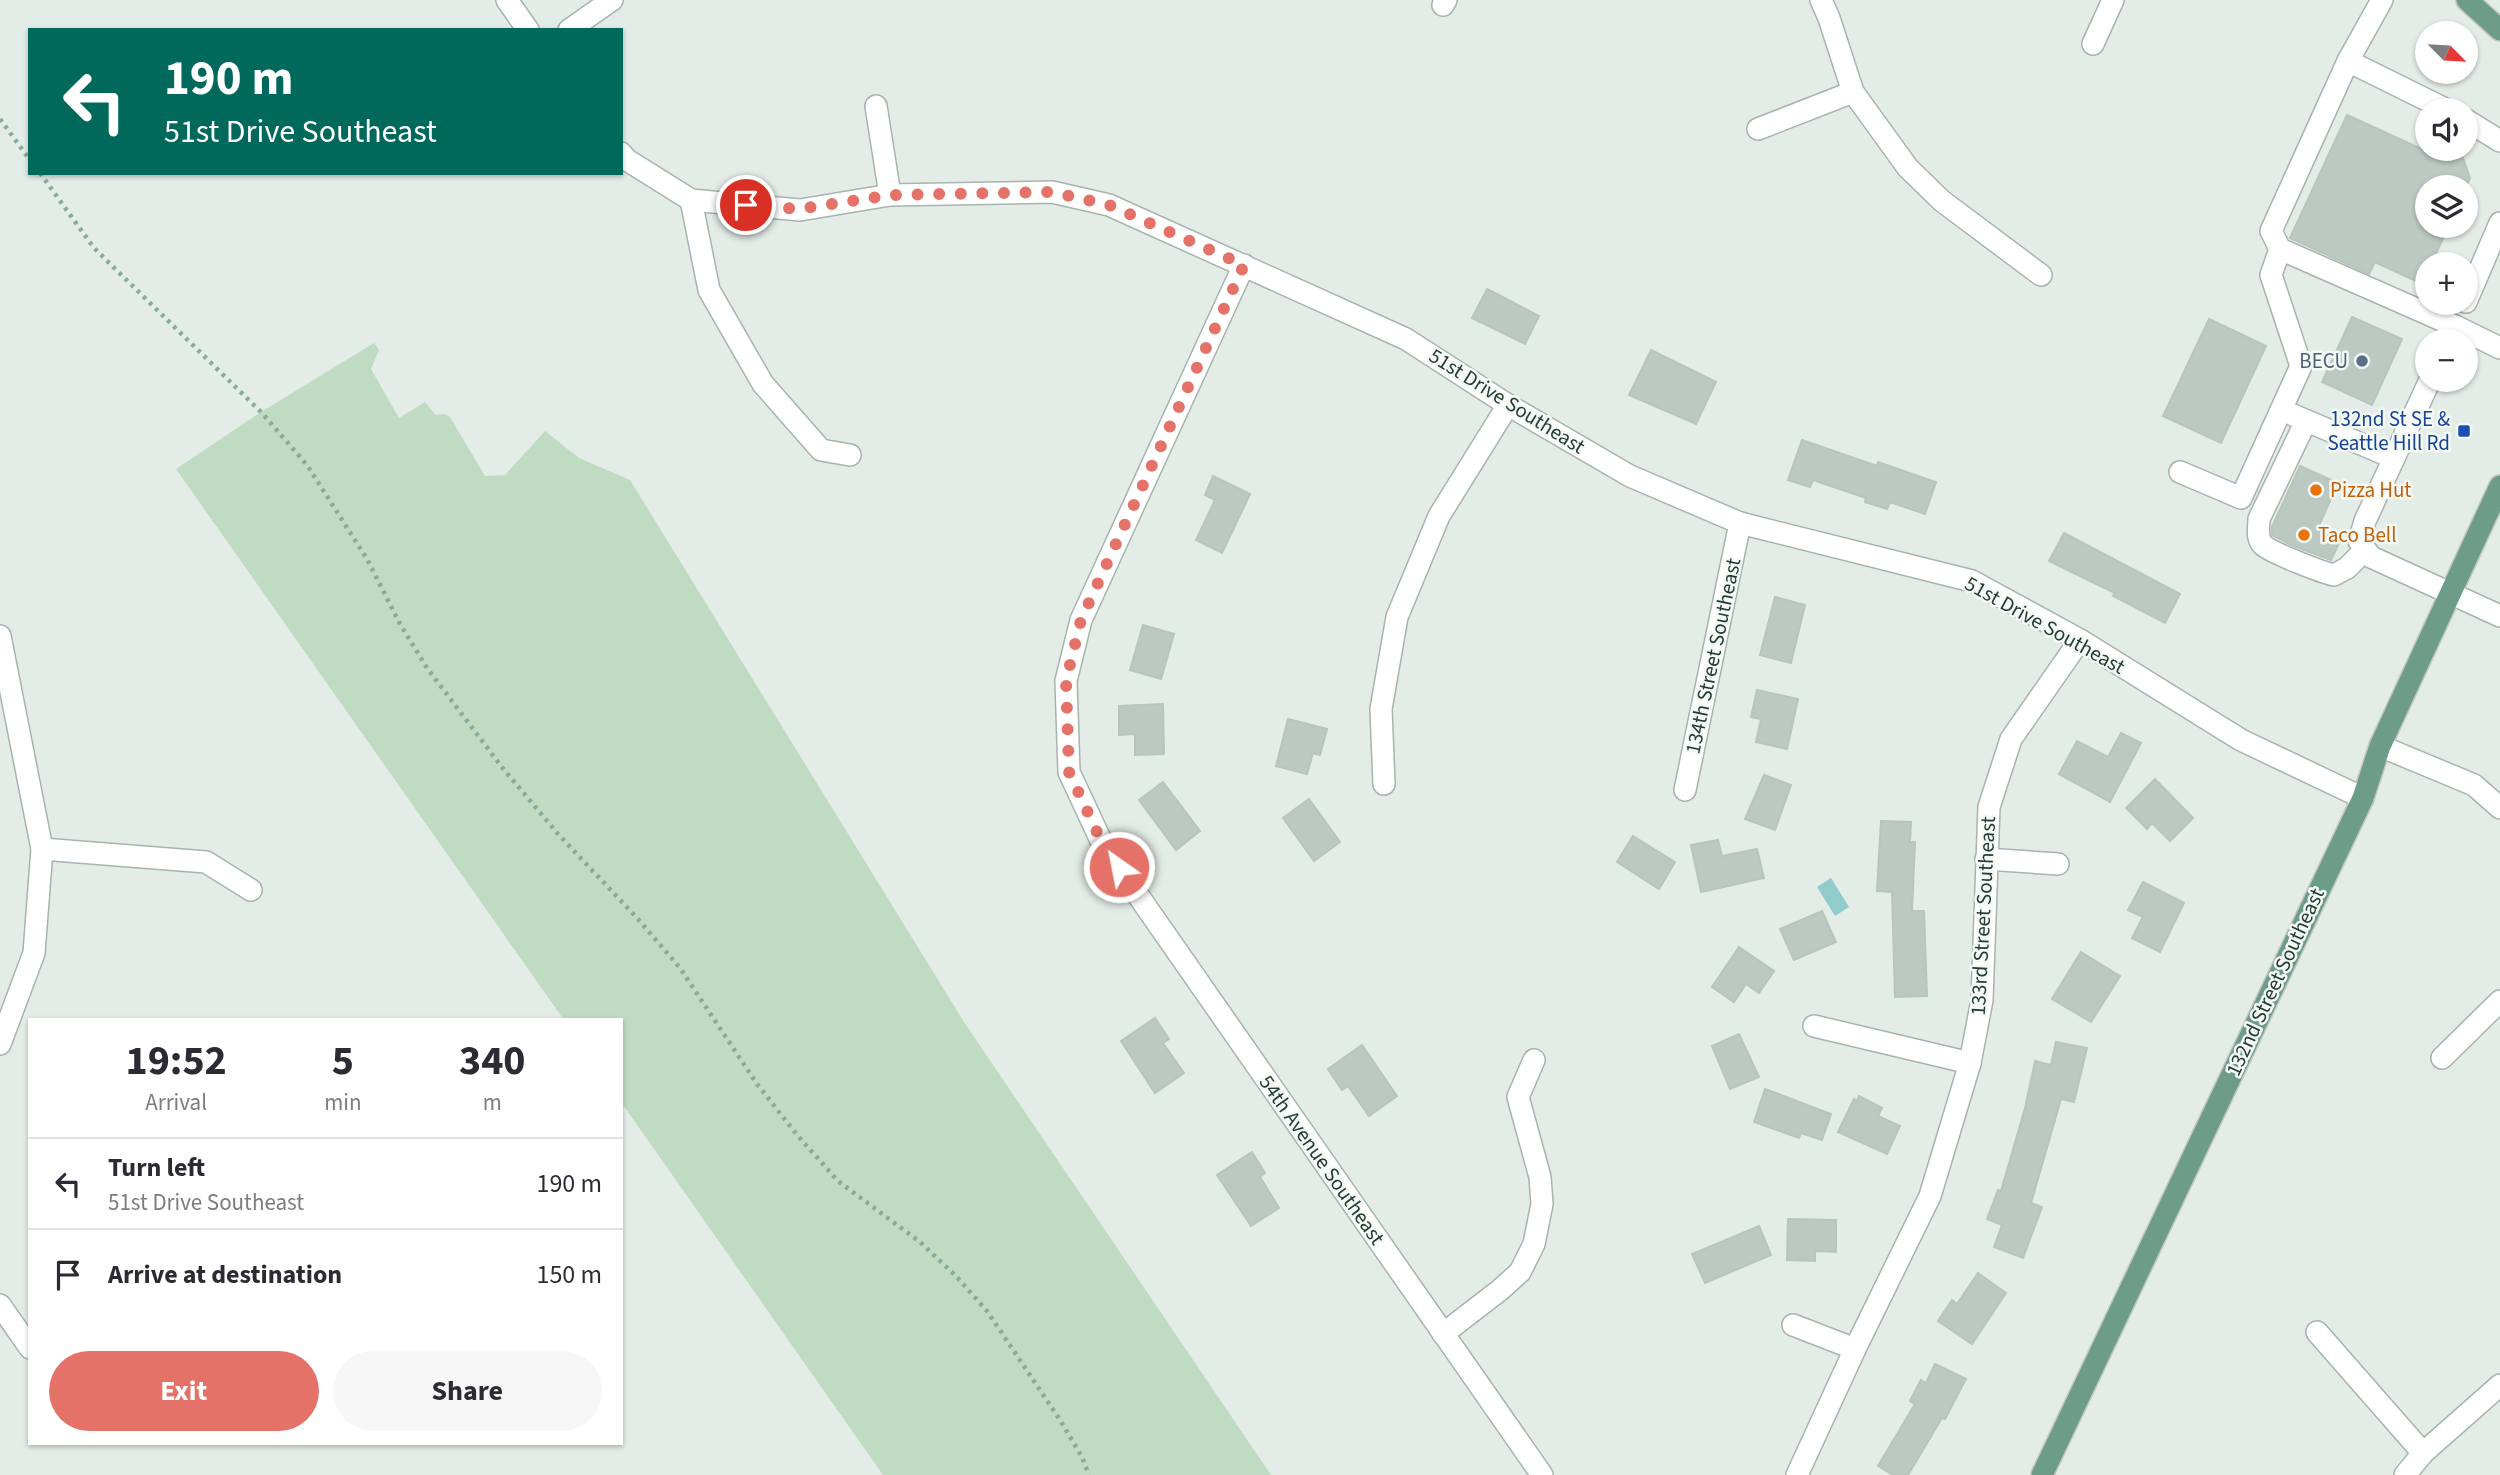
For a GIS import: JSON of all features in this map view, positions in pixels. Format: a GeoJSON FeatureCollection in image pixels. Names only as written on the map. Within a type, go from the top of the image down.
{"type":"FeatureCollection","features":[{"type":"Feature","properties":{"kind":"main road"},"geometry":{"type":"LineString","coordinates":[[2467,0],[2500,30]]}},
{"type":"Feature","properties":{"kind":"main road","name":"132nd Street Southeast"},"geometry":{"type":"LineString","coordinates":[[2042,1475],[2362,798],[2380,746],[2500,486]]}},
{"type":"Feature","properties":{"kind":"street"},"geometry":{"type":"LineString","coordinates":[[508,0],[527,28]]}},
{"type":"Feature","properties":{"kind":"street"},"geometry":{"type":"LineString","coordinates":[[572,28],[612,0]]}},
{"type":"Feature","properties":{"kind":"street"},"geometry":{"type":"LineString","coordinates":[[1821,0],[1853,92],[1908,168],[1942,201],[2041,275]]}},
{"type":"Feature","properties":{"kind":"street"},"geometry":{"type":"LineString","coordinates":[[2093,44],[2113,0]]}},
{"type":"Feature","properties":{"kind":"street"},"geometry":{"type":"LineString","coordinates":[[2382,0],[2348,61],[2271,231],[2274,242],[2280,249],[2442,329]]}},
{"type":"Feature","properties":{"kind":"street"},"geometry":{"type":"LineString","coordinates":[[2348,61],[2422,98]]}},
{"type":"Feature","properties":{"kind":"street"},"geometry":{"type":"LineString","coordinates":[[1758,129],[1853,92]]}},
{"type":"Feature","properties":{"kind":"street"},"geometry":{"type":"LineString","coordinates":[[877,106],[890,195]]}},
{"type":"Feature","properties":{"kind":"street"},"geometry":{"type":"LineString","coordinates":[[2478,127],[2500,141]]}},
{"type":"Feature","properties":{"kind":"street","name":"51st Drive Southeast"},"geometry":{"type":"LineString","coordinates":[[623,155],[691,200],[800,209],[890,195],[1052,192],[1109,205],[1406,338],[1508,405],[1630,475],[1741,523],[1972,580],[2080,640],[2241,740],[2362,798]]}},
{"type":"Feature","properties":{"kind":"street"},"geometry":{"type":"LineString","coordinates":[[691,200],[709,290],[762,384],[821,450],[850,455]]}},
{"type":"Feature","properties":{"kind":"street"},"geometry":{"type":"LineString","coordinates":[[2478,274],[2500,223]]}},
{"type":"Feature","properties":{"kind":"street"},"geometry":{"type":"LineString","coordinates":[[2180,472],[2241,498],[2301,366],[2271,275],[2280,249]]}},
{"type":"Feature","properties":{"kind":"street","name":"54th Avenue Southeast"},"geometry":{"type":"LineString","coordinates":[[1244,265],[1081,620],[1066,681],[1069,772],[1103,845],[1542,1475]]}},
{"type":"Feature","properties":{"kind":"street"},"geometry":{"type":"LineString","coordinates":[[2478,342],[2500,348]]}},
{"type":"Feature","properties":{"kind":"street"},"geometry":{"type":"LineString","coordinates":[[2424,392],[2365,521],[2359,541],[2371,557],[2500,616]]}},
{"type":"Feature","properties":{"kind":"street"},"geometry":{"type":"LineString","coordinates":[[1384,784],[1381,709],[1397,617],[1439,516],[1508,405]]}},
{"type":"Feature","properties":{"kind":"street"},"geometry":{"type":"LineString","coordinates":[[2281,410],[2394,458]]}},
{"type":"Feature","properties":{"kind":"street"},"geometry":{"type":"LineString","coordinates":[[2306,421],[2259,519],[2258,536],[2264,545],[2320,572],[2334,575],[2347,568],[2365,550]]}},
{"type":"Feature","properties":{"kind":"street","name":"134th Street Southeast"},"geometry":{"type":"LineString","coordinates":[[1685,790],[1741,523]]}},
{"type":"Feature","properties":{"kind":"street"},"geometry":{"type":"LineString","coordinates":[[0,636],[42,849],[34,953],[0,1044]]}},
{"type":"Feature","properties":{"kind":"street","name":"133rd Street Southeast"},"geometry":{"type":"LineString","coordinates":[[1797,1475],[1930,1196],[1970,1063],[1982,1000],[1989,807],[2011,739],[2080,640]]}},
{"type":"Feature","properties":{"kind":"street"},"geometry":{"type":"LineString","coordinates":[[2380,746],[2474,785],[2500,808]]}},
{"type":"Feature","properties":{"kind":"street"},"geometry":{"type":"LineString","coordinates":[[42,849],[206,862],[251,890]]}},
{"type":"Feature","properties":{"kind":"street"},"geometry":{"type":"LineString","coordinates":[[1986,859],[2058,864]]}},
{"type":"Feature","properties":{"kind":"street"},"geometry":{"type":"LineString","coordinates":[[2442,1058],[2500,1001]]}},
{"type":"Feature","properties":{"kind":"street"},"geometry":{"type":"LineString","coordinates":[[1814,1026],[1970,1063]]}},
{"type":"Feature","properties":{"kind":"street"},"geometry":{"type":"LineString","coordinates":[[1443,1334],[1520,1272],[1534,1244],[1542,1204],[1540,1177],[1518,1097],[1534,1060]]}},
{"type":"Feature","properties":{"kind":"street"},"geometry":{"type":"LineString","coordinates":[[0,1305],[28,1345]]}},
{"type":"Feature","properties":{"kind":"street"},"geometry":{"type":"LineString","coordinates":[[1793,1325],[1855,1349]]}},
{"type":"Feature","properties":{"kind":"street"},"geometry":{"type":"LineString","coordinates":[[2317,1332],[2423,1453]]}},
{"type":"Feature","properties":{"kind":"street"},"geometry":{"type":"LineString","coordinates":[[2405,1475],[2423,1453],[2500,1385]]}},
{"type":"Feature","properties":{"kind":"path"},"geometry":{"type":"LineString","coordinates":[[0,119],[28,157]]}},
{"type":"Feature","properties":{"kind":"path"},"geometry":{"type":"LineString","coordinates":[[41,175],[94,248],[261,412],[307,465],[367,559],[400,624],[427,668],[501,766],[543,817],[680,968],[757,1084],[838,1181],[920,1242],[956,1276],[987,1311],[1060,1420],[1082,1457],[1089,1475]]}},
{"type":"Feature","properties":{"kind":"green space"},"geometry":{"type":"Polygon","coordinates":[[[374,343],[379,350],[371,369],[399,418],[425,402],[436,415],[445,414],[450,417],[485,476],[505,475],[545,431],[579,458],[630,480],[964,1022],[1271,1475],[883,1475],[623,1105],[623,1018],[563,1018],[176,469],[261,412],[374,343]]]}},
{"type":"Feature","properties":{"kind":"water"},"geometry":{"type":"Polygon","coordinates":[[[1831,878],[1849,907],[1835,916],[1817,887],[1831,878]]]}},
{"type":"Feature","properties":{"kind":"building"},"geometry":{"type":"Polygon","coordinates":[[[2347,115],[2415,146],[2415,161],[2464,161],[2469,175],[2415,175],[2415,238],[2443,238],[2437,252],[2415,252],[2415,281],[2375,262],[2369,274],[2290,238],[2347,115]]]}},
{"type":"Feature","properties":{"kind":"building"},"geometry":{"type":"Polygon","coordinates":[[[1487,289],[1539,316],[1525,344],[1472,318],[1487,289]]]}},
{"type":"Feature","properties":{"kind":"building","name":"BECU"},"geometry":{"type":"Polygon","coordinates":[[[2352,317],[2402,339],[2372,405],[2322,382],[2352,317]]]}},
{"type":"Feature","properties":{"kind":"building"},"geometry":{"type":"Polygon","coordinates":[[[2209,319],[2266,346],[2221,443],[2163,416],[2209,319]]]}},
{"type":"Feature","properties":{"kind":"building"},"geometry":{"type":"Polygon","coordinates":[[[1651,350],[1716,382],[1696,424],[1629,395],[1651,350]]]}},
{"type":"Feature","properties":{"kind":"building"},"geometry":{"type":"Polygon","coordinates":[[[1802,440],[1877,466],[1878,462],[1936,482],[1925,514],[1890,502],[1887,509],[1865,502],[1866,498],[1813,480],[1810,487],[1788,480],[1802,440]]]}},
{"type":"Feature","properties":{"kind":"building"},"geometry":{"type":"Polygon","coordinates":[[[2300,466],[2338,483],[2317,530],[2340,541],[2331,560],[2272,535],[2272,527],[2300,466]]]}},
{"type":"Feature","properties":{"kind":"building"},"geometry":{"type":"Polygon","coordinates":[[[1213,476],[1250,494],[1222,553],[1196,540],[1215,500],[1205,495],[1213,476]]]}},
{"type":"Feature","properties":{"kind":"building"},"geometry":{"type":"Polygon","coordinates":[[[2064,533],[2180,594],[2165,623],[2113,596],[2115,593],[2049,561],[2064,533]]]}},
{"type":"Feature","properties":{"kind":"building"},"geometry":{"type":"Polygon","coordinates":[[[1775,597],[1805,605],[1791,663],[1760,655],[1775,597]]]}},
{"type":"Feature","properties":{"kind":"building"},"geometry":{"type":"Polygon","coordinates":[[[1143,625],[1174,634],[1161,679],[1130,670],[1143,625]]]}},
{"type":"Feature","properties":{"kind":"building"},"geometry":{"type":"Polygon","coordinates":[[[1757,690],[1798,699],[1787,749],[1756,742],[1761,719],[1751,717],[1757,690]]]}},
{"type":"Feature","properties":{"kind":"building"},"geometry":{"type":"Polygon","coordinates":[[[1163,704],[1164,754],[1135,755],[1135,734],[1119,735],[1119,706],[1163,704]]]}},
{"type":"Feature","properties":{"kind":"building"},"geometry":{"type":"Polygon","coordinates":[[[1288,719],[1327,729],[1320,755],[1313,753],[1307,774],[1276,766],[1288,719]]]}},
{"type":"Feature","properties":{"kind":"building"},"geometry":{"type":"Polygon","coordinates":[[[2121,733],[2141,743],[2110,802],[2059,774],[2077,741],[2108,757],[2121,733]]]}},
{"type":"Feature","properties":{"kind":"building"},"geometry":{"type":"Polygon","coordinates":[[[1764,775],[1791,785],[1775,830],[1745,819],[1764,775]]]}},
{"type":"Feature","properties":{"kind":"building"},"geometry":{"type":"Polygon","coordinates":[[[2155,779],[2193,818],[2170,841],[2152,823],[2147,829],[2126,808],[2155,779]]]}},
{"type":"Feature","properties":{"kind":"building"},"geometry":{"type":"Polygon","coordinates":[[[1163,782],[1200,831],[1176,850],[1139,800],[1163,782]]]}},
{"type":"Feature","properties":{"kind":"building"},"geometry":{"type":"Polygon","coordinates":[[[1309,799],[1340,842],[1314,861],[1283,818],[1309,799]]]}},
{"type":"Feature","properties":{"kind":"building"},"geometry":{"type":"Polygon","coordinates":[[[1881,821],[1911,822],[1910,842],[1915,842],[1912,911],[1924,911],[1927,996],[1895,997],[1892,892],[1877,891],[1881,821]]]}},
{"type":"Feature","properties":{"kind":"building"},"geometry":{"type":"Polygon","coordinates":[[[1633,836],[1675,862],[1659,889],[1617,862],[1633,836]]]}},
{"type":"Feature","properties":{"kind":"building"},"geometry":{"type":"Polygon","coordinates":[[[1718,840],[1722,856],[1757,849],[1764,878],[1701,892],[1691,845],[1718,840]]]}},
{"type":"Feature","properties":{"kind":"building"},"geometry":{"type":"Polygon","coordinates":[[[2143,882],[2184,903],[2160,952],[2132,938],[2143,917],[2128,910],[2143,882]]]}},
{"type":"Feature","properties":{"kind":"building"},"geometry":{"type":"Polygon","coordinates":[[[1822,911],[1836,942],[1794,960],[1780,929],[1822,911]]]}},
{"type":"Feature","properties":{"kind":"building"},"geometry":{"type":"Polygon","coordinates":[[[1739,947],[1774,971],[1759,993],[1746,984],[1734,1002],[1712,987],[1739,947]]]}},
{"type":"Feature","properties":{"kind":"building"},"geometry":{"type":"Polygon","coordinates":[[[2081,952],[2120,976],[2091,1022],[2052,999],[2081,952]]]}},
{"type":"Feature","properties":{"kind":"building"},"geometry":{"type":"Polygon","coordinates":[[[1155,1018],[1169,1039],[1163,1043],[1184,1073],[1155,1093],[1121,1041],[1155,1018]]]}},
{"type":"Feature","properties":{"kind":"building"},"geometry":{"type":"Polygon","coordinates":[[[1739,1034],[1759,1077],[1730,1089],[1712,1046],[1739,1034]]]}},
{"type":"Feature","properties":{"kind":"building"},"geometry":{"type":"Polygon","coordinates":[[[2056,1042],[2087,1048],[2074,1102],[2061,1099],[2031,1203],[2042,1207],[2023,1258],[1994,1247],[2002,1225],[1987,1219],[1998,1190],[2001,1191],[2025,1108],[2035,1061],[2051,1065],[2056,1042]]]}},
{"type":"Feature","properties":{"kind":"building"},"geometry":{"type":"Polygon","coordinates":[[[1362,1045],[1397,1096],[1369,1116],[1348,1086],[1342,1090],[1328,1069],[1362,1045]]]}},
{"type":"Feature","properties":{"kind":"building"},"geometry":{"type":"Polygon","coordinates":[[[1765,1089],[1831,1114],[1822,1140],[1801,1133],[1799,1138],[1754,1122],[1765,1089]]]}},
{"type":"Feature","properties":{"kind":"building"},"geometry":{"type":"Polygon","coordinates":[[[1859,1096],[1882,1108],[1878,1116],[1900,1126],[1887,1154],[1838,1132],[1854,1099],[1857,1101],[1859,1096]]]}},
{"type":"Feature","properties":{"kind":"building"},"geometry":{"type":"Polygon","coordinates":[[[1252,1152],[1265,1173],[1260,1177],[1279,1208],[1251,1226],[1217,1175],[1252,1152]]]}},
{"type":"Feature","properties":{"kind":"building"},"geometry":{"type":"Polygon","coordinates":[[[1788,1219],[1836,1220],[1836,1252],[1815,1251],[1815,1261],[1787,1260],[1788,1219]]]}},
{"type":"Feature","properties":{"kind":"building"},"geometry":{"type":"Polygon","coordinates":[[[1759,1226],[1771,1255],[1705,1283],[1692,1254],[1759,1226]]]}},
{"type":"Feature","properties":{"kind":"building"},"geometry":{"type":"Polygon","coordinates":[[[1978,1273],[2006,1293],[1972,1344],[1938,1321],[1952,1300],[1957,1304],[1978,1273]]]}},
{"type":"Feature","properties":{"kind":"building"},"geometry":{"type":"Polygon","coordinates":[[[1935,1364],[1966,1379],[1945,1419],[1942,1418],[1908,1475],[1893,1475],[1878,1466],[1915,1404],[1910,1401],[1921,1380],[1926,1383],[1935,1364]]]}},
{"type":"Feature","properties":{"kind":"place","name":"BECU"},"geometry":{"type":"Point","coordinates":[2362,361]}},
{"type":"Feature","properties":{"kind":"place","name":"132nd St SE & Seattle Hill Rd"},"geometry":{"type":"Point","coordinates":[2464,431]}},
{"type":"Feature","properties":{"kind":"place","name":"Pizza Hut"},"geometry":{"type":"Point","coordinates":[2316,490]}},
{"type":"Feature","properties":{"kind":"place","name":"Taco Bell"},"geometry":{"type":"Point","coordinates":[2304,535]}},
{"type":"Feature","properties":{"kind":"route"},"geometry":{"type":"LineString","coordinates":[[746,205],[800,209],[890,195],[1052,192],[1109,205],[1244,265],[1081,620],[1066,681],[1069,772],[1103,845],[1119,867]]}}]}
